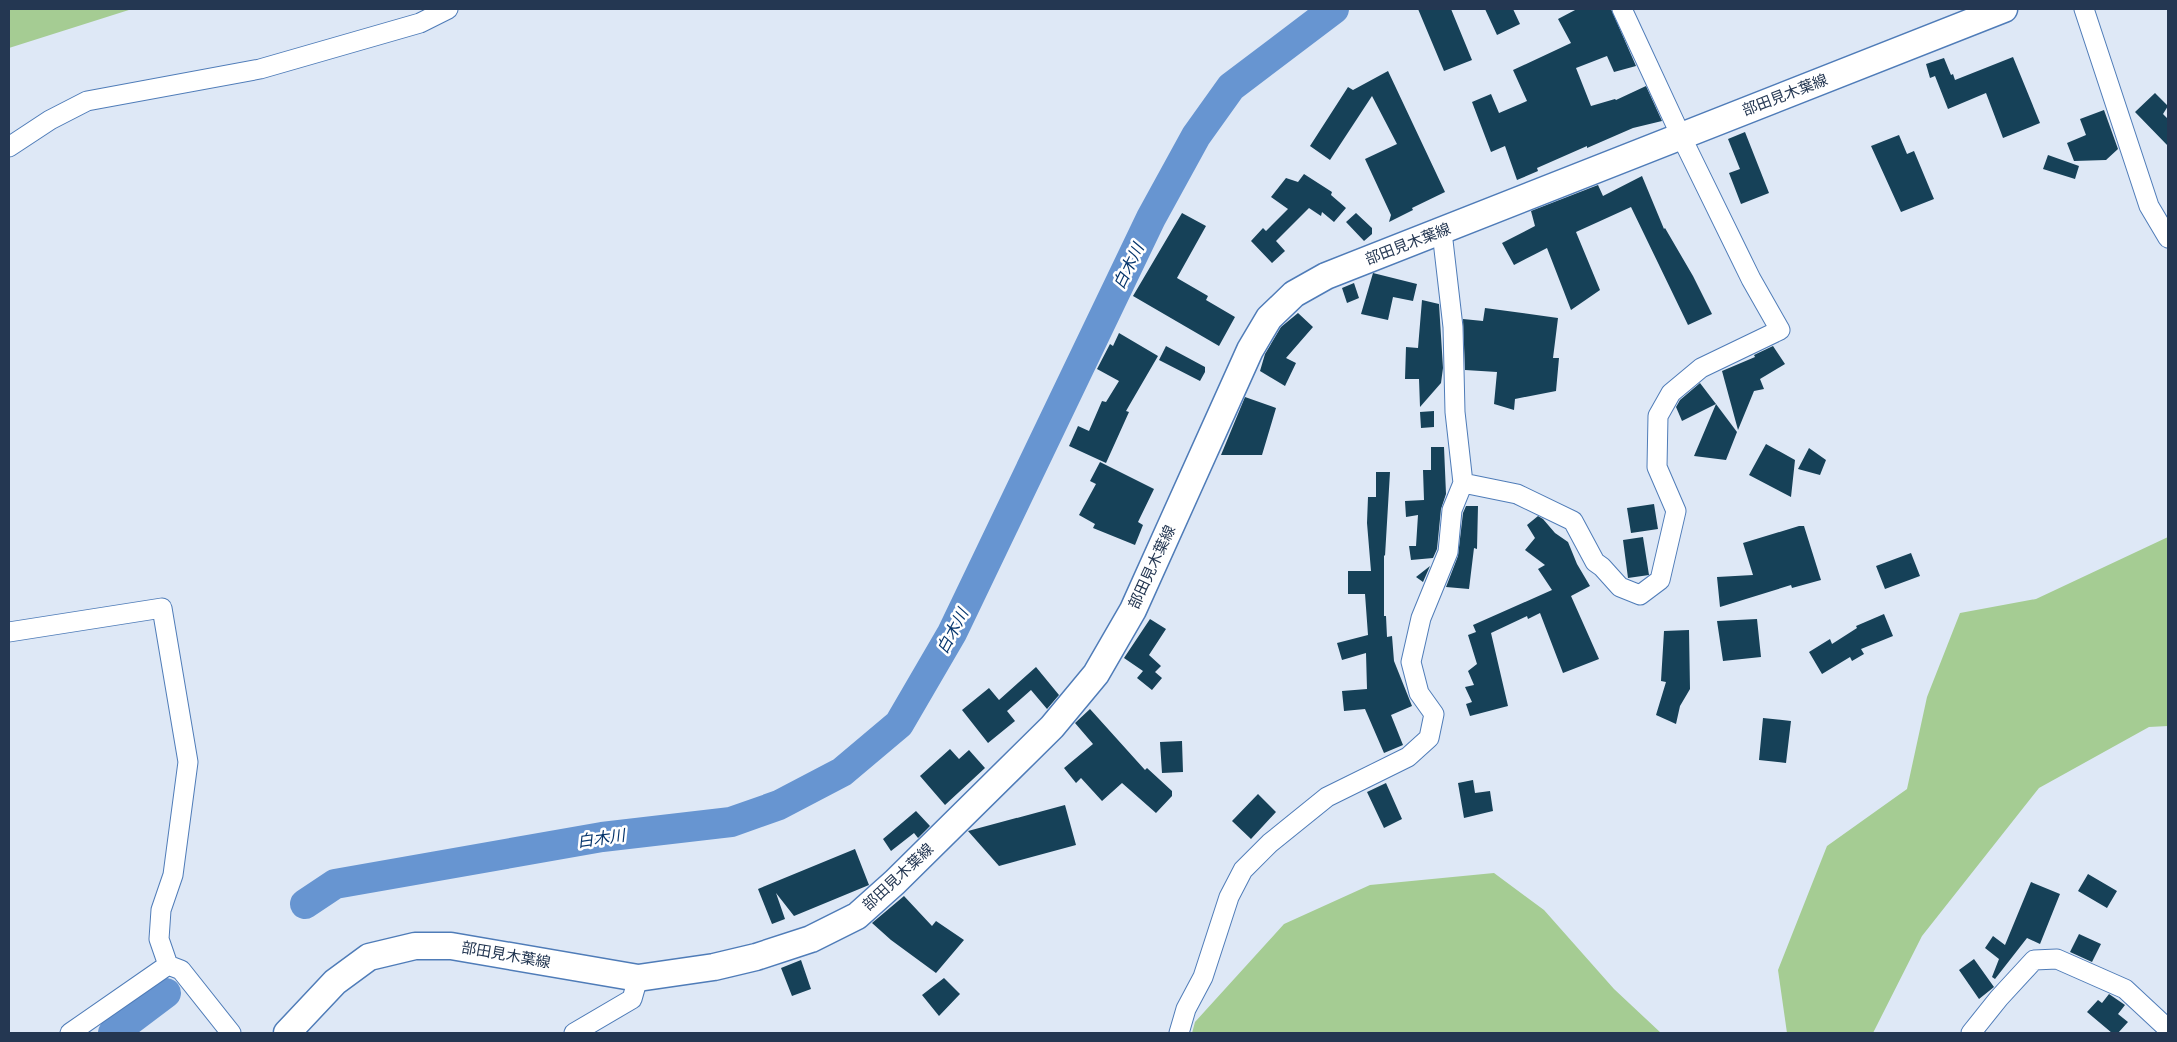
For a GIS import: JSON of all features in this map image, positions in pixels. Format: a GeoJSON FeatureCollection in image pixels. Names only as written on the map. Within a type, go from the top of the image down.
{"type":"FeatureCollection","features":[{"type":"Feature","properties":{"kind":"main road","name":"部田見木葉線"},"geometry":{"type":"LineString","coordinates":[[287,1033],[335,982],[369,957],[415,946],[451,946],[638,978],[714,967],[756,957],[811,939],[857,916],[895,882],[1052,727],[1096,674],[1133,610],[1250,350],[1269,318],[1294,294],[1326,276],[1442,232],[2004,9]]}},
{"type":"Feature","properties":{"kind":"street"},"geometry":{"type":"LineString","coordinates":[[9,147],[50,120],[87,100],[260,69],[420,23],[448,9]]}},
{"type":"Feature","properties":{"kind":"street"},"geometry":{"type":"LineString","coordinates":[[1463,483],[1517,494],[1573,521],[1595,562],[1620,587],[1640,595],[1660,580],[1676,511],[1657,467],[1658,416],[1672,393],[1702,368],[1780,330],[1762,302],[1681,136],[1622,9]]}},
{"type":"Feature","properties":{"kind":"street"},"geometry":{"type":"LineString","coordinates":[[2084,9],[2148,206],[2168,238]]}},
{"type":"Feature","properties":{"kind":"street"},"geometry":{"type":"LineString","coordinates":[[1179,1033],[1186,1009],[1203,977],[1229,897],[1243,870],[1270,843],[1327,797],[1408,757],[1429,738],[1434,714],[1419,693],[1410,662],[1421,618],[1448,552],[1452,510],[1463,483],[1455,412],[1453,326],[1442,232]]}},
{"type":"Feature","properties":{"kind":"street"},"geometry":{"type":"LineString","coordinates":[[9,632],[162,608],[188,762],[173,875],[161,910],[159,940],[168,965],[181,970],[231,1033]]}},
{"type":"Feature","properties":{"kind":"street"},"geometry":{"type":"LineString","coordinates":[[1971,1033],[1999,998],[2034,960],[2057,960],[2125,989],[2168,1029]]}},
{"type":"Feature","properties":{"kind":"street"},"geometry":{"type":"LineString","coordinates":[[70,1033],[168,965]]}},
{"type":"Feature","properties":{"kind":"street"},"geometry":{"type":"LineString","coordinates":[[574,1033],[632,999],[638,978]]}},
{"type":"Feature","properties":{"kind":"green space"},"geometry":{"type":"Polygon","coordinates":[[[9,9],[132,9],[9,48],[9,9]]]}},
{"type":"Feature","properties":{"kind":"green space"},"geometry":{"type":"Polygon","coordinates":[[[2168,537],[2168,726],[2149,727],[2039,788],[1922,936],[1873,1033],[1787,1033],[1778,970],[1827,846],[1907,789],[1927,697],[1960,613],[2036,599],[2168,537]]]}},
{"type":"Feature","properties":{"kind":"green space"},"geometry":{"type":"Polygon","coordinates":[[[1494,873],[1544,910],[1614,989],[1661,1033],[1192,1033],[1195,1022],[1284,924],[1370,885],[1494,873]]]}},
{"type":"Feature","properties":{"kind":"building"},"geometry":{"type":"Polygon","coordinates":[[[1418,9],[1451,9],[1472,60],[1444,71],[1418,9]]]}},
{"type":"Feature","properties":{"kind":"building"},"geometry":{"type":"Polygon","coordinates":[[[1485,9],[1513,9],[1520,24],[1497,35],[1485,9]]]}},
{"type":"Feature","properties":{"kind":"building"},"geometry":{"type":"Polygon","coordinates":[[[1577,9],[1611,9],[1636,66],[1614,72],[1607,56],[1576,68],[1591,106],[1616,100],[1646,86],[1662,121],[1633,128],[1587,148],[1587,146],[1537,168],[1538,171],[1517,180],[1505,146],[1491,152],[1472,102],[1491,94],[1499,113],[1527,101],[1513,70],[1571,43],[1558,19],[1577,9]]]}},
{"type":"Feature","properties":{"kind":"building"},"geometry":{"type":"Polygon","coordinates":[[[2013,57],[2040,123],[2003,138],[1986,93],[1948,109],[1935,76],[1930,78],[1926,64],[1944,58],[1955,80],[2013,57]]]}},
{"type":"Feature","properties":{"kind":"building"},"geometry":{"type":"Polygon","coordinates":[[[1388,71],[1445,192],[1389,222],[1391,215],[1365,159],[1397,144],[1372,96],[1330,160],[1310,146],[1348,87],[1353,90],[1388,71]]]}},
{"type":"Feature","properties":{"kind":"building"},"geometry":{"type":"Polygon","coordinates":[[[2155,93],[2168,106],[2163,114],[2168,119],[2168,146],[2135,112],[2155,93]]]}},
{"type":"Feature","properties":{"kind":"building"},"geometry":{"type":"Polygon","coordinates":[[[2104,110],[2118,149],[2106,160],[2074,161],[2067,143],[2086,135],[2080,119],[2104,110]]]}},
{"type":"Feature","properties":{"kind":"building"},"geometry":{"type":"Polygon","coordinates":[[[1745,132],[1769,193],[1741,204],[1729,173],[1740,169],[1728,139],[1745,132]]]}},
{"type":"Feature","properties":{"kind":"building"},"geometry":{"type":"Polygon","coordinates":[[[1899,135],[1907,154],[1914,151],[1934,199],[1901,212],[1871,146],[1899,135]]]}},
{"type":"Feature","properties":{"kind":"building"},"geometry":{"type":"Polygon","coordinates":[[[2048,155],[2079,166],[2075,179],[2043,169],[2048,155]]]}},
{"type":"Feature","properties":{"kind":"building"},"geometry":{"type":"Polygon","coordinates":[[[1304,174],[1332,192],[1331,195],[1346,208],[1334,222],[1322,212],[1321,216],[1309,208],[1276,241],[1285,251],[1272,263],[1251,241],[1263,228],[1266,231],[1288,209],[1271,197],[1286,178],[1298,182],[1304,174]]]}},
{"type":"Feature","properties":{"kind":"building"},"geometry":{"type":"Polygon","coordinates":[[[1642,176],[1664,229],[1693,276],[1712,314],[1688,325],[1631,207],[1576,232],[1600,290],[1571,310],[1547,248],[1514,265],[1502,243],[1535,226],[1531,211],[1598,185],[1603,196],[1642,176]]]}},
{"type":"Feature","properties":{"kind":"building"},"geometry":{"type":"Polygon","coordinates":[[[1182,213],[1206,226],[1177,278],[1208,296],[1206,300],[1235,317],[1219,346],[1133,296],[1182,213]]]}},
{"type":"Feature","properties":{"kind":"building"},"geometry":{"type":"Polygon","coordinates":[[[1356,213],[1372,228],[1372,234],[1364,241],[1346,222],[1356,213]]]}},
{"type":"Feature","properties":{"kind":"building"},"geometry":{"type":"Polygon","coordinates":[[[1373,273],[1417,284],[1413,301],[1393,297],[1388,320],[1361,314],[1373,273]]]}},
{"type":"Feature","properties":{"kind":"building"},"geometry":{"type":"Polygon","coordinates":[[[1354,283],[1359,298],[1347,303],[1342,288],[1354,283]]]}},
{"type":"Feature","properties":{"kind":"building"},"geometry":{"type":"Polygon","coordinates":[[[1422,300],[1439,304],[1443,368],[1441,383],[1420,407],[1419,379],[1405,379],[1406,347],[1418,348],[1422,300]]]}},
{"type":"Feature","properties":{"kind":"building"},"geometry":{"type":"Polygon","coordinates":[[[1485,308],[1558,318],[1553,358],[1559,358],[1556,391],[1515,399],[1514,410],[1494,404],[1497,372],[1465,370],[1463,319],[1483,321],[1485,308]]]}},
{"type":"Feature","properties":{"kind":"building"},"geometry":{"type":"Polygon","coordinates":[[[1298,313],[1313,327],[1286,358],[1296,363],[1285,386],[1260,371],[1265,354],[1281,327],[1298,313]]]}},
{"type":"Feature","properties":{"kind":"building"},"geometry":{"type":"Polygon","coordinates":[[[1119,333],[1158,356],[1126,411],[1129,412],[1106,463],[1069,446],[1078,426],[1089,431],[1102,401],[1106,402],[1119,381],[1097,369],[1110,344],[1113,346],[1119,333]]]}},
{"type":"Feature","properties":{"kind":"building"},"geometry":{"type":"Polygon","coordinates":[[[1166,346],[1205,367],[1205,372],[1200,381],[1159,360],[1166,346]]]}},
{"type":"Feature","properties":{"kind":"building"},"geometry":{"type":"Polygon","coordinates":[[[1773,346],[1785,364],[1760,379],[1764,389],[1754,391],[1738,430],[1722,371],[1755,357],[1754,355],[1773,346]]]}},
{"type":"Feature","properties":{"kind":"building"},"geometry":{"type":"Polygon","coordinates":[[[1700,383],[1716,404],[1682,421],[1676,407],[1680,400],[1700,383]]]}},
{"type":"Feature","properties":{"kind":"building"},"geometry":{"type":"Polygon","coordinates":[[[1245,397],[1276,408],[1262,455],[1221,455],[1245,397]]]}},
{"type":"Feature","properties":{"kind":"building"},"geometry":{"type":"Polygon","coordinates":[[[1716,404],[1737,432],[1726,460],[1694,456],[1716,404]]]}},
{"type":"Feature","properties":{"kind":"building"},"geometry":{"type":"Polygon","coordinates":[[[1434,411],[1434,427],[1421,428],[1420,412],[1434,411]]]}},
{"type":"Feature","properties":{"kind":"building"},"geometry":{"type":"Polygon","coordinates":[[[1766,444],[1795,460],[1791,497],[1749,475],[1766,444]]]}},
{"type":"Feature","properties":{"kind":"building"},"geometry":{"type":"Polygon","coordinates":[[[1431,447],[1444,447],[1446,494],[1441,509],[1437,549],[1433,558],[1411,560],[1409,546],[1416,546],[1418,515],[1406,517],[1405,501],[1424,500],[1423,470],[1431,470],[1431,447]]]}},
{"type":"Feature","properties":{"kind":"building"},"geometry":{"type":"Polygon","coordinates":[[[1809,448],[1826,460],[1820,475],[1798,469],[1809,448]]]}},
{"type":"Feature","properties":{"kind":"building"},"geometry":{"type":"Polygon","coordinates":[[[1100,462],[1154,489],[1138,522],[1143,525],[1135,545],[1093,528],[1095,524],[1079,515],[1096,484],[1090,481],[1100,462]]]}},
{"type":"Feature","properties":{"kind":"building"},"geometry":{"type":"Polygon","coordinates":[[[1376,472],[1390,472],[1384,555],[1384,616],[1386,616],[1387,637],[1392,636],[1394,661],[1412,706],[1391,715],[1403,745],[1384,753],[1365,709],[1344,711],[1342,691],[1367,689],[1366,653],[1342,660],[1337,643],[1368,635],[1365,594],[1348,594],[1348,571],[1371,571],[1367,523],[1368,497],[1376,497],[1376,472]]]}},
{"type":"Feature","properties":{"kind":"building"},"geometry":{"type":"Polygon","coordinates":[[[1654,504],[1658,529],[1631,533],[1627,508],[1654,504]]]}},
{"type":"Feature","properties":{"kind":"building"},"geometry":{"type":"Polygon","coordinates":[[[1466,506],[1478,506],[1477,549],[1474,548],[1469,589],[1446,587],[1458,556],[1463,513],[1466,506]]]}},
{"type":"Feature","properties":{"kind":"building"},"geometry":{"type":"Polygon","coordinates":[[[1538,516],[1555,533],[1568,542],[1577,564],[1590,586],[1571,596],[1599,659],[1563,673],[1540,613],[1528,619],[1527,616],[1491,633],[1508,706],[1470,716],[1466,704],[1472,702],[1465,687],[1474,685],[1468,671],[1477,664],[1468,635],[1476,632],[1473,625],[1552,590],[1538,569],[1545,565],[1525,550],[1535,538],[1527,525],[1538,516]]]}},
{"type":"Feature","properties":{"kind":"building"},"geometry":{"type":"Polygon","coordinates":[[[1804,526],[1821,580],[1792,588],[1791,585],[1720,607],[1717,577],[1753,575],[1743,543],[1804,526]]]}},
{"type":"Feature","properties":{"kind":"building"},"geometry":{"type":"Polygon","coordinates":[[[1643,537],[1649,575],[1628,578],[1623,540],[1643,537]]]}},
{"type":"Feature","properties":{"kind":"building"},"geometry":{"type":"Polygon","coordinates":[[[1911,553],[1920,576],[1885,589],[1876,566],[1911,553]]]}},
{"type":"Feature","properties":{"kind":"building"},"geometry":{"type":"Polygon","coordinates":[[[1430,566],[1423,582],[1416,577],[1430,566]]]}},
{"type":"Feature","properties":{"kind":"building"},"geometry":{"type":"Polygon","coordinates":[[[1884,614],[1893,636],[1861,649],[1864,654],[1852,661],[1850,657],[1822,674],[1809,652],[1830,639],[1832,644],[1857,628],[1856,626],[1884,614]]]}},
{"type":"Feature","properties":{"kind":"building"},"geometry":{"type":"Polygon","coordinates":[[[1150,619],[1166,629],[1149,655],[1161,666],[1155,672],[1162,678],[1152,690],[1137,678],[1143,671],[1124,658],[1150,619]]]}},
{"type":"Feature","properties":{"kind":"building"},"geometry":{"type":"Polygon","coordinates":[[[1757,619],[1761,657],[1723,661],[1717,621],[1757,619]]]}},
{"type":"Feature","properties":{"kind":"building"},"geometry":{"type":"Polygon","coordinates":[[[1689,630],[1690,689],[1680,706],[1676,724],[1656,715],[1666,682],[1661,681],[1664,631],[1689,630]]]}},
{"type":"Feature","properties":{"kind":"building"},"geometry":{"type":"Polygon","coordinates":[[[1036,667],[1059,695],[1047,709],[1031,690],[1007,711],[1015,721],[988,743],[962,710],[989,688],[999,700],[1036,667]]]}},
{"type":"Feature","properties":{"kind":"building"},"geometry":{"type":"Polygon","coordinates":[[[1090,709],[1145,770],[1147,768],[1172,791],[1172,796],[1156,813],[1122,783],[1102,801],[1081,778],[1076,783],[1064,768],[1093,744],[1075,723],[1090,709]]]}},
{"type":"Feature","properties":{"kind":"building"},"geometry":{"type":"Polygon","coordinates":[[[1763,718],[1791,721],[1786,763],[1759,760],[1763,718]]]}},
{"type":"Feature","properties":{"kind":"building"},"geometry":{"type":"Polygon","coordinates":[[[1182,741],[1183,772],[1162,773],[1160,742],[1182,741]]]}},
{"type":"Feature","properties":{"kind":"building"},"geometry":{"type":"Polygon","coordinates":[[[950,749],[959,759],[969,750],[985,768],[945,805],[920,776],[950,749]]]}},
{"type":"Feature","properties":{"kind":"building"},"geometry":{"type":"Polygon","coordinates":[[[1473,780],[1475,793],[1490,791],[1493,811],[1464,818],[1458,783],[1473,780]]]}},
{"type":"Feature","properties":{"kind":"building"},"geometry":{"type":"Polygon","coordinates":[[[1386,783],[1402,819],[1384,828],[1367,792],[1386,783]]]}},
{"type":"Feature","properties":{"kind":"building"},"geometry":{"type":"Polygon","coordinates":[[[1258,794],[1276,812],[1251,839],[1232,821],[1258,794]]]}},
{"type":"Feature","properties":{"kind":"building"},"geometry":{"type":"Polygon","coordinates":[[[1065,805],[1076,845],[999,866],[968,831],[1065,805]]]}},
{"type":"Feature","properties":{"kind":"building"},"geometry":{"type":"Polygon","coordinates":[[[916,811],[930,826],[918,838],[914,833],[891,851],[883,839],[916,811]]]}},
{"type":"Feature","properties":{"kind":"building"},"geometry":{"type":"Polygon","coordinates":[[[855,849],[869,885],[794,916],[776,893],[785,919],[772,924],[758,889],[855,849]]]}},
{"type":"Feature","properties":{"kind":"building"},"geometry":{"type":"Polygon","coordinates":[[[2088,874],[2117,891],[2107,908],[2078,891],[2088,874]]]}},
{"type":"Feature","properties":{"kind":"building"},"geometry":{"type":"Polygon","coordinates":[[[2031,882],[2060,894],[2040,944],[2027,938],[1995,979],[1992,977],[1999,959],[1985,948],[1993,936],[2005,945],[2031,882]]]}},
{"type":"Feature","properties":{"kind":"building"},"geometry":{"type":"Polygon","coordinates":[[[904,896],[932,926],[936,921],[964,940],[936,973],[891,940],[872,923],[904,896]]]}},
{"type":"Feature","properties":{"kind":"building"},"geometry":{"type":"Polygon","coordinates":[[[2079,934],[2101,944],[2092,962],[2070,952],[2079,934]]]}},
{"type":"Feature","properties":{"kind":"building"},"geometry":{"type":"Polygon","coordinates":[[[1974,959],[1994,987],[1979,999],[1959,970],[1974,959]]]}},
{"type":"Feature","properties":{"kind":"building"},"geometry":{"type":"Polygon","coordinates":[[[801,960],[811,989],[792,996],[781,968],[801,960]]]}},
{"type":"Feature","properties":{"kind":"building"},"geometry":{"type":"Polygon","coordinates":[[[944,978],[960,994],[939,1016],[922,995],[944,978]]]}},
{"type":"Feature","properties":{"kind":"building"},"geometry":{"type":"Polygon","coordinates":[[[2109,994],[2125,1005],[2118,1014],[2128,1022],[2118,1033],[2112,1033],[2087,1012],[2098,1000],[2102,1003],[2109,994]]]}},
{"type":"Feature","properties":{"kind":"waterway","name":"白木川"},"geometry":{"type":"LineString","coordinates":[[305,904],[335,884],[602,837],[731,822],[779,805],[842,772],[899,724],[952,633],[1151,218],[1196,136],[1231,87],[1334,9]]}},
{"type":"Feature","properties":{"kind":"waterway","name":"白木川"},"geometry":{"type":"LineString","coordinates":[[113,1033],[166,993]]}}]}
